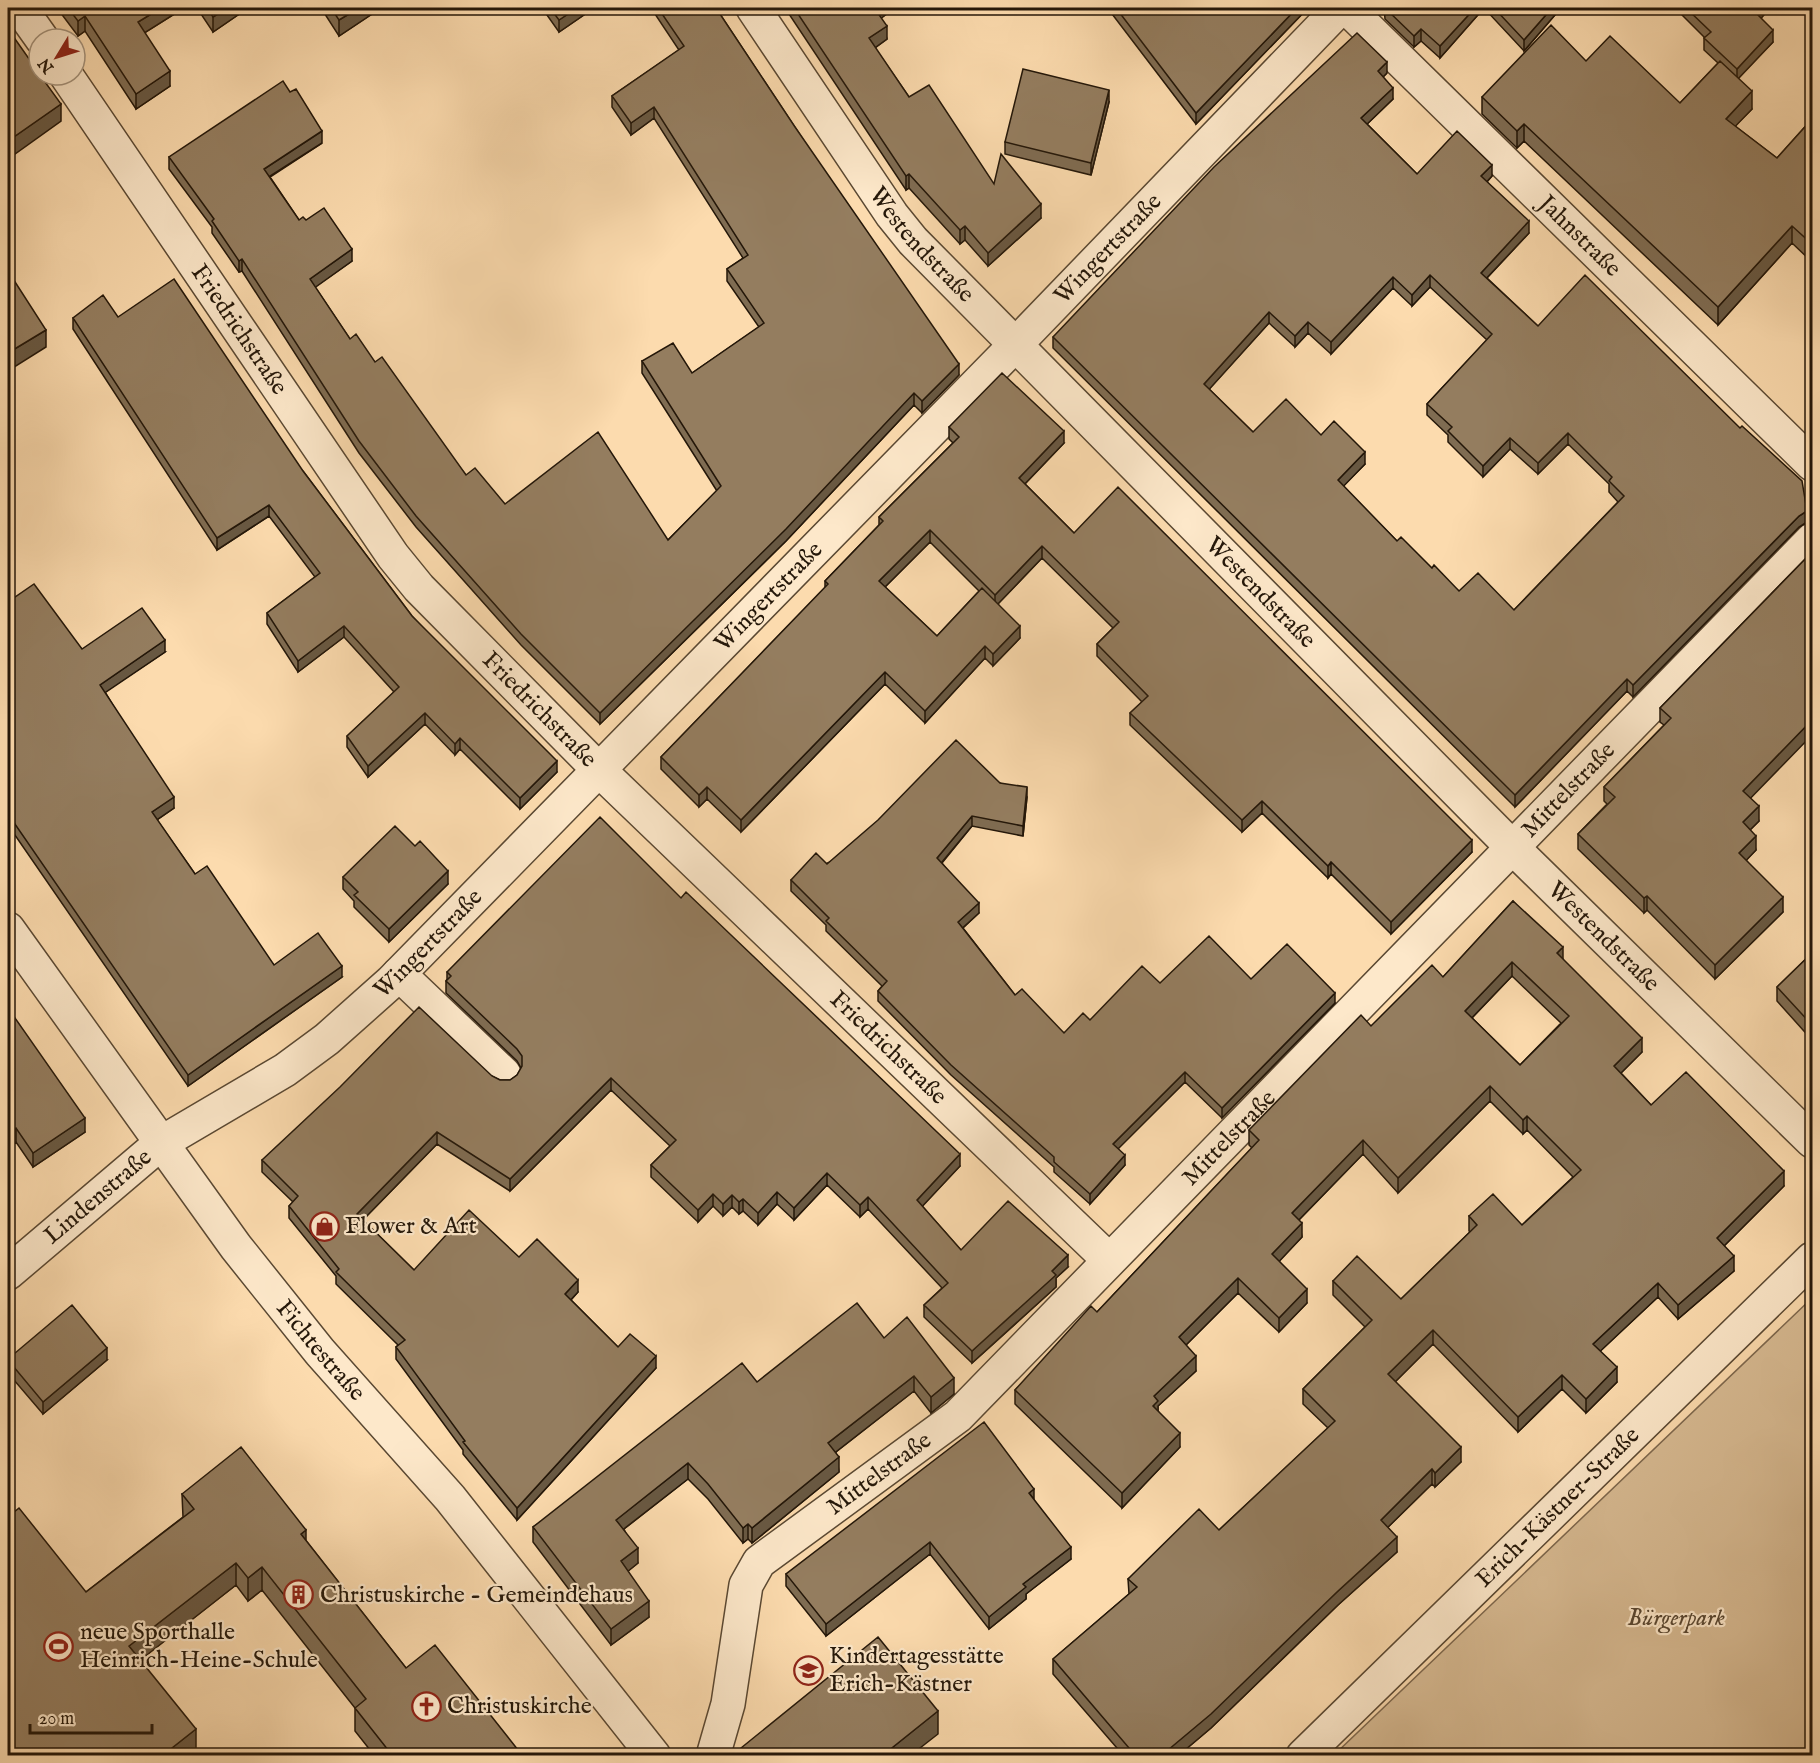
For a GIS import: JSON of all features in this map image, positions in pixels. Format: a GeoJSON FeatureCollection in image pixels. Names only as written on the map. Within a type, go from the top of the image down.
{"type":"FeatureCollection","features":[{"type":"Feature","properties":{"kind":"street"},"geometry":{"type":"LineString","coordinates":[[20,8],[33,27]]}},
{"type":"Feature","properties":{"kind":"street","name":"Westendstraße"},"geometry":{"type":"LineString","coordinates":[[753,8],[892,215],[913,242],[1017,343],[1512,847],[1812,1141]]}},
{"type":"Feature","properties":{"kind":"street","name":"Wingertstraße"},"geometry":{"type":"LineString","coordinates":[[161,1143],[285,1070],[327,1039],[399,974],[1017,343],[1340,8]]}},
{"type":"Feature","properties":{"kind":"street","name":"Jahnstraße"},"geometry":{"type":"LineString","coordinates":[[1347,8],[1812,464]]}},
{"type":"Feature","properties":{"kind":"street","name":"Friedrichstraße"},"geometry":{"type":"LineString","coordinates":[[74,87],[393,556],[447,618],[598,769],[1109,1260]]}},
{"type":"Feature","properties":{"kind":"street","name":"Mittelstraße"},"geometry":{"type":"LineString","coordinates":[[713,1755],[728,1704],[746,1585],[759,1562],[958,1416],[1812,540]]}},
{"type":"Feature","properties":{"kind":"street","name":"Fichtestraße"},"geometry":{"type":"LineString","coordinates":[[8,929],[236,1246],[320,1352],[450,1498],[654,1755]]}},
{"type":"Feature","properties":{"kind":"street"},"geometry":{"type":"LineString","coordinates":[[399,974],[504,1074]]}},
{"type":"Feature","properties":{"kind":"street","name":"Lindenstraße"},"geometry":{"type":"LineString","coordinates":[[8,1273],[161,1143]]}},
{"type":"Feature","properties":{"kind":"street","name":"Erich-Kästner-Straße"},"geometry":{"type":"LineString","coordinates":[[1303,1755],[1812,1259]]}},
{"type":"Feature","properties":{"kind":"green space","name":"Bürgerpark"},"geometry":{"type":"Polygon","coordinates":[[[1812,1298],[1812,1755],[1334,1755],[1812,1298]]]}},
{"type":"Feature","properties":{"kind":"building"},"geometry":{"type":"Polygon","coordinates":[[[68,8],[161,8],[138,22],[170,71],[136,94],[85,16],[78,21],[68,8]]]}},
{"type":"Feature","properties":{"kind":"building"},"geometry":{"type":"Polygon","coordinates":[[[207,8],[227,8],[213,17],[207,8]]]}},
{"type":"Feature","properties":{"kind":"building"},"geometry":{"type":"Polygon","coordinates":[[[331,8],[359,8],[339,20],[331,8]]]}},
{"type":"Feature","properties":{"kind":"building"},"geometry":{"type":"Polygon","coordinates":[[[550,8],[577,8],[559,20],[550,8]]]}},
{"type":"Feature","properties":{"kind":"building"},"geometry":{"type":"Polygon","coordinates":[[[658,8],[716,8],[795,127],[959,364],[922,401],[914,393],[786,529],[600,713],[521,634],[416,516],[359,441],[242,259],[239,261],[212,221],[214,219],[169,157],[283,81],[290,92],[296,89],[322,131],[264,169],[299,220],[303,217],[306,220],[324,208],[352,249],[310,279],[350,339],[356,334],[375,362],[382,357],[466,475],[475,468],[505,504],[598,432],[668,540],[721,486],[642,361],[673,343],[692,373],[764,323],[727,269],[748,255],[654,107],[631,123],[612,96],[684,46],[658,8]]]}},
{"type":"Feature","properties":{"kind":"building"},"geometry":{"type":"Polygon","coordinates":[[[794,8],[877,8],[875,9],[887,26],[869,38],[909,97],[929,85],[994,184],[1001,154],[1041,204],[988,253],[965,226],[960,230],[909,174],[906,176],[794,8]]]}},
{"type":"Feature","properties":{"kind":"building"},"geometry":{"type":"Polygon","coordinates":[[[1116,8],[1297,8],[1196,113],[1116,8]]]}},
{"type":"Feature","properties":{"kind":"building"},"geometry":{"type":"Polygon","coordinates":[[[1385,8],[1475,8],[1440,46],[1421,29],[1414,36],[1385,8]]]}},
{"type":"Feature","properties":{"kind":"building"},"geometry":{"type":"Polygon","coordinates":[[[1494,8],[1552,8],[1524,40],[1494,8]]]}},
{"type":"Feature","properties":{"kind":"building"},"geometry":{"type":"Polygon","coordinates":[[[1686,8],[1761,8],[1756,13],[1773,30],[1737,69],[1704,38],[1711,32],[1686,8]]]}},
{"type":"Feature","properties":{"kind":"building"},"geometry":{"type":"Polygon","coordinates":[[[1551,25],[1586,61],[1610,36],[1680,103],[1720,61],[1752,91],[1726,119],[1777,158],[1812,119],[1812,244],[1792,226],[1718,307],[1524,124],[1517,131],[1482,97],[1551,25]]]}},
{"type":"Feature","properties":{"kind":"building"},"geometry":{"type":"Polygon","coordinates":[[[8,29],[27,56],[27,87],[49,87],[61,104],[8,141],[8,29]]]}},
{"type":"Feature","properties":{"kind":"building"},"geometry":{"type":"Polygon","coordinates":[[[1357,33],[1387,62],[1378,71],[1393,88],[1361,118],[1417,174],[1457,131],[1492,165],[1481,176],[1529,221],[1481,273],[1538,326],[1585,275],[1740,428],[1742,426],[1802,481],[1807,511],[1799,516],[1633,685],[1627,679],[1515,795],[1053,337],[1214,167],[1357,33]],[[1430,275],[1412,295],[1393,277],[1331,342],[1308,322],[1295,336],[1269,312],[1204,384],[1253,432],[1286,399],[1321,435],[1334,421],[1365,452],[1338,480],[1397,541],[1401,537],[1432,568],[1434,565],[1459,591],[1478,573],[1514,610],[1624,496],[1609,481],[1612,477],[1568,433],[1538,463],[1510,438],[1483,466],[1448,431],[1452,427],[1427,404],[1492,334],[1430,275]]]}},
{"type":"Feature","properties":{"kind":"building"},"geometry":{"type":"Polygon","coordinates":[[[1023,69],[1109,90],[1091,163],[1005,142],[1023,69]]]}},
{"type":"Feature","properties":{"kind":"building"},"geometry":{"type":"Polygon","coordinates":[[[8,271],[46,330],[8,353],[8,271]]]}},
{"type":"Feature","properties":{"kind":"building"},"geometry":{"type":"Polygon","coordinates":[[[174,279],[303,471],[412,616],[557,761],[520,798],[460,738],[455,744],[425,713],[368,766],[347,736],[399,687],[344,626],[298,661],[267,613],[320,573],[269,505],[217,538],[73,318],[103,295],[118,317],[174,279]]]}},
{"type":"Feature","properties":{"kind":"building"},"geometry":{"type":"Polygon","coordinates":[[[1002,373],[1064,431],[1019,478],[1074,533],[1118,487],[1472,840],[1391,922],[1331,862],[1328,866],[1262,801],[1242,820],[1130,713],[1148,696],[1097,644],[1119,622],[1042,546],[995,595],[930,530],[879,581],[937,636],[982,588],[1020,626],[993,654],[985,646],[925,711],[885,672],[741,820],[707,787],[699,795],[661,757],[828,584],[825,581],[883,521],[879,517],[959,437],[949,427],[1002,373]]]}},
{"type":"Feature","properties":{"kind":"building"},"geometry":{"type":"Polygon","coordinates":[[[1812,552],[1812,720],[1743,791],[1759,806],[1743,822],[1756,836],[1739,853],[1783,897],[1715,965],[1647,896],[1644,898],[1578,834],[1615,797],[1604,787],[1671,718],[1660,708],[1812,552]]]}},
{"type":"Feature","properties":{"kind":"building"},"geometry":{"type":"Polygon","coordinates":[[[34,584],[82,649],[142,608],[165,640],[100,685],[174,797],[152,812],[195,874],[207,866],[274,965],[318,933],[342,966],[188,1075],[8,814],[8,602],[34,584]]]}},
{"type":"Feature","properties":{"kind":"building"},"geometry":{"type":"Polygon","coordinates":[[[956,740],[1000,783],[1027,787],[1023,826],[972,816],[937,858],[979,903],[958,922],[1015,995],[1022,989],[1064,1033],[1083,1013],[1090,1020],[1142,966],[1160,983],[1209,936],[1251,979],[1287,944],[1335,993],[1222,1108],[1185,1072],[1113,1144],[1125,1155],[1090,1194],[1054,1162],[1054,1157],[951,1065],[878,991],[887,981],[826,921],[829,918],[791,880],[816,853],[827,864],[878,820],[956,740]]]}},
{"type":"Feature","properties":{"kind":"building"},"geometry":{"type":"Polygon","coordinates":[[[600,817],[681,898],[686,892],[960,1154],[917,1200],[961,1250],[1008,1201],[1068,1255],[1052,1271],[1056,1275],[972,1351],[924,1305],[948,1283],[868,1197],[860,1205],[827,1173],[794,1208],[777,1192],[758,1213],[743,1199],[739,1202],[732,1195],[723,1204],[713,1194],[698,1210],[651,1165],[676,1140],[611,1078],[510,1179],[437,1132],[357,1214],[414,1270],[469,1210],[519,1257],[537,1239],[578,1280],[565,1294],[618,1347],[630,1334],[656,1356],[517,1508],[463,1442],[465,1441],[396,1347],[405,1340],[336,1272],[339,1269],[289,1206],[298,1196],[262,1160],[340,1087],[419,1007],[492,1076],[500,1080],[510,1080],[517,1075],[522,1066],[522,1056],[446,981],[451,976],[447,972],[600,817]]]}},
{"type":"Feature","properties":{"kind":"building"},"geometry":{"type":"Polygon","coordinates":[[[395,826],[415,846],[420,841],[448,871],[389,929],[354,895],[358,892],[343,877],[395,826]]]}},
{"type":"Feature","properties":{"kind":"building"},"geometry":{"type":"Polygon","coordinates":[[[1513,901],[1563,947],[1557,953],[1642,1038],[1614,1066],[1651,1105],[1686,1072],[1784,1171],[1717,1238],[1734,1256],[1678,1305],[1658,1283],[1593,1344],[1617,1367],[1586,1399],[1562,1375],[1518,1417],[1433,1330],[1388,1374],[1461,1447],[1435,1473],[1432,1469],[1381,1520],[1397,1537],[1211,1714],[1162,1755],[1135,1755],[1053,1659],[1137,1587],[1128,1579],[1199,1509],[1219,1530],[1335,1421],[1303,1389],[1372,1320],[1333,1281],[1357,1256],[1401,1299],[1477,1225],[1469,1216],[1493,1194],[1522,1225],[1581,1170],[1527,1116],[1523,1120],[1490,1086],[1398,1178],[1363,1140],[1292,1213],[1302,1223],[1272,1254],[1307,1289],[1279,1318],[1238,1278],[1179,1337],[1196,1356],[1154,1396],[1158,1401],[1153,1406],[1180,1433],[1122,1493],[1015,1390],[1091,1306],[1097,1312],[1259,1140],[1249,1130],[1361,1015],[1371,1026],[1432,965],[1443,977],[1513,901]],[[1512,962],[1465,1011],[1520,1065],[1569,1016],[1512,962]]]}},
{"type":"Feature","properties":{"kind":"building"},"geometry":{"type":"Polygon","coordinates":[[[1812,953],[1812,1025],[1777,987],[1812,953]]]}},
{"type":"Feature","properties":{"kind":"building"},"geometry":{"type":"Polygon","coordinates":[[[8,1008],[85,1118],[33,1153],[16,1128],[8,1134],[8,1008]]]}},
{"type":"Feature","properties":{"kind":"building"},"geometry":{"type":"Polygon","coordinates":[[[857,1303],[884,1338],[907,1317],[954,1378],[931,1397],[914,1376],[828,1443],[839,1457],[752,1528],[748,1524],[743,1528],[688,1463],[616,1520],[638,1548],[621,1561],[649,1601],[611,1629],[533,1527],[742,1363],[757,1382],[857,1303]]]}},
{"type":"Feature","properties":{"kind":"building"},"geometry":{"type":"Polygon","coordinates":[[[72,1305],[107,1348],[43,1402],[8,1359],[72,1305]]]}},
{"type":"Feature","properties":{"kind":"building"},"geometry":{"type":"Polygon","coordinates":[[[984,1422],[1034,1489],[1029,1493],[1071,1547],[1023,1584],[1026,1587],[989,1617],[930,1542],[826,1624],[786,1574],[984,1422]]]}},
{"type":"Feature","properties":{"kind":"building"},"geometry":{"type":"Polygon","coordinates":[[[241,1447],[306,1530],[301,1534],[406,1668],[435,1645],[522,1755],[392,1755],[355,1708],[366,1699],[262,1567],[248,1578],[236,1563],[129,1646],[196,1729],[163,1755],[8,1755],[8,1517],[19,1508],[86,1592],[194,1509],[182,1494],[241,1447]]]}},
{"type":"Feature","properties":{"kind":"building"},"geometry":{"type":"Polygon","coordinates":[[[878,1637],[938,1711],[883,1755],[742,1755],[741,1748],[878,1637]]]}},
{"type":"Feature","properties":{"kind":"place","name":"Flower & Art"},"geometry":{"type":"Point","coordinates":[324,1226]}},
{"type":"Feature","properties":{"kind":"place","name":"Christuskirche - Gemeindehaus"},"geometry":{"type":"Point","coordinates":[299,1595]}},
{"type":"Feature","properties":{"kind":"place","name":"neue Sporthalle Heinrich-Heine-Schule"},"geometry":{"type":"Point","coordinates":[59,1646]}},
{"type":"Feature","properties":{"kind":"place","name":"Kindertagesstätte Erich-Kästner"},"geometry":{"type":"Point","coordinates":[808,1670]}},
{"type":"Feature","properties":{"kind":"place","name":"Christuskirche"},"geometry":{"type":"Point","coordinates":[426,1706]}}]}
